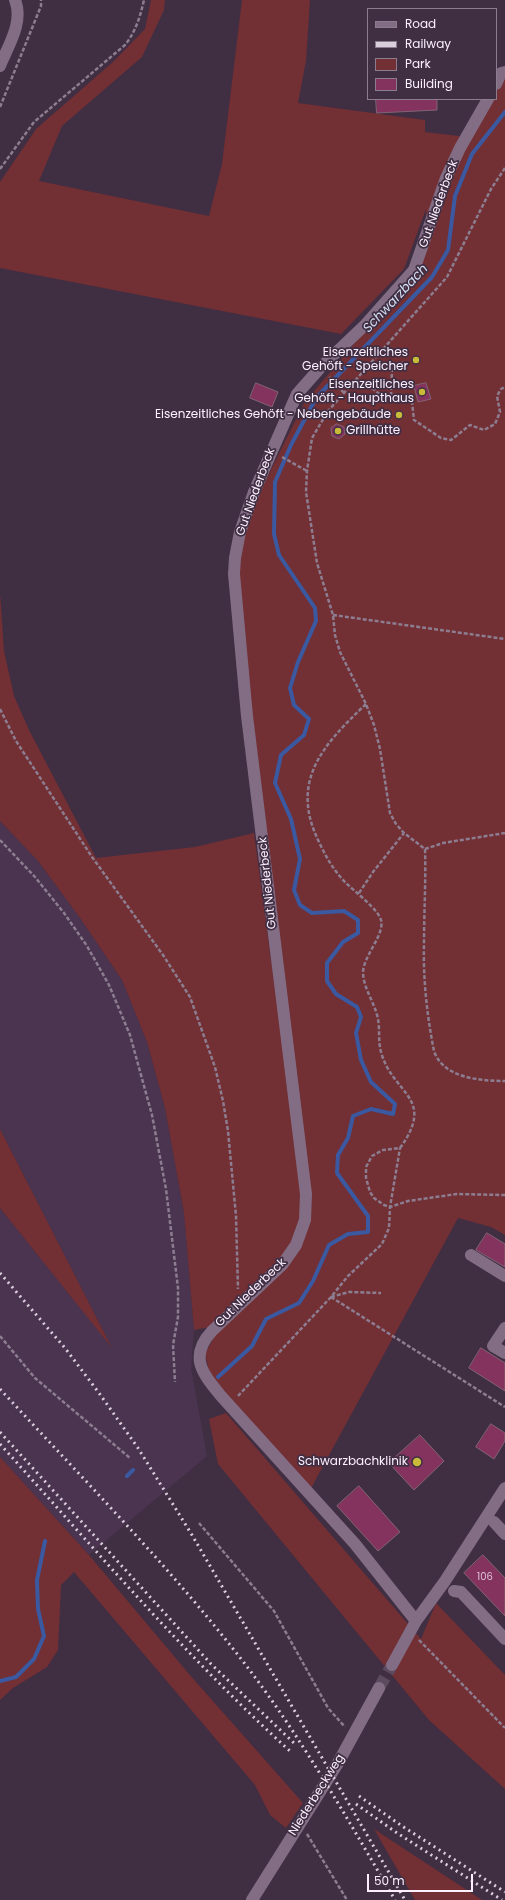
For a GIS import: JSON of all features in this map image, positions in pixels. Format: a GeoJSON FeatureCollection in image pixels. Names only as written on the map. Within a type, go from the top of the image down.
{"type":"FeatureCollection","features":[{"type":"Feature","properties":{"kind":"street"},"geometry":{"type":"LineString","coordinates":[[0,66],[18,22],[17,5],[15,0]]}},
{"type":"Feature","properties":{"kind":"street"},"geometry":{"type":"LineString","coordinates":[[497,82],[501,73],[505,72]]}},
{"type":"Feature","properties":{"kind":"street","name":"Gut Niederbeck"},"geometry":{"type":"LineString","coordinates":[[413,1627],[355,1544],[208,1380],[202,1369],[198,1356],[204,1340],[238,1305],[282,1266],[296,1245],[305,1220],[306,1194],[247,716],[234,591],[234,558],[240,532],[254,492],[297,394],[320,368],[366,324],[414,270],[446,178],[460,148],[487,100]]}},
{"type":"Feature","properties":{"kind":"street"},"geometry":{"type":"LineString","coordinates":[[471,1255],[505,1276]]}},
{"type":"Feature","properties":{"kind":"street"},"geometry":{"type":"LineString","coordinates":[[505,1328],[493,1346],[505,1353]]}},
{"type":"Feature","properties":{"kind":"street"},"geometry":{"type":"LineString","coordinates":[[392,1665],[413,1627],[505,1488]]}},
{"type":"Feature","properties":{"kind":"street"},"geometry":{"type":"LineString","coordinates":[[494,1522],[505,1534]]}},
{"type":"Feature","properties":{"kind":"street"},"geometry":{"type":"LineString","coordinates":[[454,1592],[461,1592],[505,1639]]}},
{"type":"Feature","properties":{"kind":"street","name":"Niederbeckweg"},"geometry":{"type":"LineString","coordinates":[[252,1900],[353,1736],[379,1688]]}},
{"type":"Feature","properties":{"kind":"path"},"geometry":{"type":"LineString","coordinates":[[0,107],[41,6],[41,0]]}},
{"type":"Feature","properties":{"kind":"path"},"geometry":{"type":"LineString","coordinates":[[0,169],[34,122],[125,45],[134,34],[139,22],[144,0]]}},
{"type":"Feature","properties":{"kind":"path"},"geometry":{"type":"LineString","coordinates":[[425,849],[404,833],[396,824],[390,813],[380,749],[366,704],[340,652],[335,635],[333,615],[321,579],[311,532],[306,492],[307,471],[312,438],[325,416],[447,277],[491,189],[505,168]]}},
{"type":"Feature","properties":{"kind":"path"},"geometry":{"type":"LineString","coordinates":[[391,396],[392,370],[404,362]]}},
{"type":"Feature","properties":{"kind":"path"},"geometry":{"type":"LineString","coordinates":[[327,375],[344,393]]}},
{"type":"Feature","properties":{"kind":"path"},"geometry":{"type":"LineString","coordinates":[[356,380],[367,384],[378,393],[412,402],[414,420],[441,438],[451,440],[470,425],[484,430],[495,424],[500,412],[497,396],[501,389],[505,387]]}},
{"type":"Feature","properties":{"kind":"path"},"geometry":{"type":"LineString","coordinates":[[278,455],[307,471]]}},
{"type":"Feature","properties":{"kind":"path"},"geometry":{"type":"LineString","coordinates":[[333,615],[505,639]]}},
{"type":"Feature","properties":{"kind":"path"},"geometry":{"type":"LineString","coordinates":[[230,1405],[331,1298],[348,1276],[382,1244],[389,1228],[390,1207],[400,1148],[410,1135],[414,1120],[414,1106],[392,1075],[381,1054],[378,1037],[378,1020],[374,1006],[365,986],[363,972],[366,960],[382,926],[381,918],[359,893],[346,883],[333,869],[312,829],[307,806],[309,780],[325,746],[336,732],[366,704]]}},
{"type":"Feature","properties":{"kind":"path"},"geometry":{"type":"LineString","coordinates":[[0,709],[20,748],[92,858],[163,955],[190,998],[215,1067],[224,1101],[236,1216],[238,1305]]}},
{"type":"Feature","properties":{"kind":"path"},"geometry":{"type":"LineString","coordinates":[[359,893],[373,872],[404,833]]}},
{"type":"Feature","properties":{"kind":"path"},"geometry":{"type":"LineString","coordinates":[[425,849],[444,843],[505,833]]}},
{"type":"Feature","properties":{"kind":"path"},"geometry":{"type":"LineString","coordinates":[[0,840],[35,877],[64,913],[87,946],[109,986],[130,1035],[152,1116],[167,1197],[178,1288],[178,1317],[173,1345],[175,1382]]}},
{"type":"Feature","properties":{"kind":"path"},"geometry":{"type":"LineString","coordinates":[[425,849],[426,883],[424,946],[426,990],[430,1034],[436,1059],[448,1070],[460,1075],[478,1080],[505,1081]]}},
{"type":"Feature","properties":{"kind":"path"},"geometry":{"type":"LineString","coordinates":[[400,1148],[384,1150],[372,1156],[366,1167],[366,1178],[370,1192],[374,1198],[384,1205],[390,1207],[408,1200],[457,1194],[505,1195]]}},
{"type":"Feature","properties":{"kind":"path"},"geometry":{"type":"LineString","coordinates":[[331,1298],[349,1292],[381,1294]]}},
{"type":"Feature","properties":{"kind":"path"},"geometry":{"type":"LineString","coordinates":[[331,1298],[505,1407]]}},
{"type":"Feature","properties":{"kind":"path"},"geometry":{"type":"LineString","coordinates":[[0,1336],[34,1378],[130,1458]]}},
{"type":"Feature","properties":{"kind":"path"},"geometry":{"type":"LineString","coordinates":[[199,1523],[274,1611],[328,1708],[353,1736]]}},
{"type":"Feature","properties":{"kind":"path"},"geometry":{"type":"LineString","coordinates":[[413,1627],[505,1728]]}},
{"type":"Feature","properties":{"kind":"path"},"geometry":{"type":"LineString","coordinates":[[298,1826],[306,1832],[348,1900]]}},
{"type":"Feature","properties":{"kind":"shaded area"},"geometry":{"type":"Polygon","coordinates":[[[0,821],[38,861],[80,918],[122,980],[147,1042],[165,1108],[184,1213],[194,1330],[191,1368],[207,1456],[89,1555],[0,1457],[0,1208],[111,1346],[0,1129],[0,821]]]}},
{"type":"Feature","properties":{"kind":"green space"},"geometry":{"type":"Polygon","coordinates":[[[151,0],[165,0],[164,10],[142,57],[62,126],[39,181],[209,216],[222,164],[242,0],[310,0],[306,61],[298,103],[425,120],[425,132],[467,137],[486,100],[497,100],[497,85],[505,74],[505,1235],[491,1227],[458,1218],[309,1492],[211,1378],[205,1354],[216,1333],[284,1267],[308,1220],[242,626],[239,559],[245,533],[256,500],[304,403],[375,319],[425,253],[426,209],[404,269],[341,334],[0,268],[0,182],[36,129],[114,61],[145,29],[151,0]]]}},
{"type":"Feature","properties":{"kind":"green space"},"geometry":{"type":"Polygon","coordinates":[[[0,593],[4,651],[14,696],[29,730],[96,858],[195,847],[254,833],[303,1198],[301,1219],[293,1242],[279,1263],[210,1327],[194,1330],[184,1213],[165,1108],[147,1042],[122,980],[80,918],[38,861],[0,821],[0,593]]]}},
{"type":"Feature","properties":{"kind":"green space"},"geometry":{"type":"Polygon","coordinates":[[[0,1129],[112,1348],[0,1208],[0,1129]]]}},
{"type":"Feature","properties":{"kind":"green space"},"geometry":{"type":"Polygon","coordinates":[[[226,1413],[421,1639],[436,1603],[505,1675],[505,1789],[429,1720],[218,1464],[209,1419],[226,1413]]]}},
{"type":"Feature","properties":{"kind":"green space"},"geometry":{"type":"Polygon","coordinates":[[[0,1457],[89,1555],[189,1674],[303,1803],[286,1828],[270,1815],[255,1785],[74,1572],[61,1585],[58,1650],[47,1667],[13,1688],[0,1700],[0,1457]]]}},
{"type":"Feature","properties":{"kind":"green space"},"geometry":{"type":"Polygon","coordinates":[[[374,1829],[482,1900],[415,1900],[374,1829]]]}},
{"type":"Feature","properties":{"kind":"building"},"geometry":{"type":"Polygon","coordinates":[[[376,100],[437,100],[437,110],[377,113],[376,100]]]}},
{"type":"Feature","properties":{"kind":"building"},"geometry":{"type":"Polygon","coordinates":[[[256,383],[278,392],[272,407],[250,398],[256,383]]]}},
{"type":"Feature","properties":{"kind":"building","name":"Eisenzeitliches Gehöft - Haupthaus"},"geometry":{"type":"Polygon","coordinates":[[[426,383],[431,399],[418,402],[414,386],[426,383]]]}},
{"type":"Feature","properties":{"kind":"building","name":"Grillhütte"},"geometry":{"type":"Polygon","coordinates":[[[337,424],[344,427],[345,434],[339,439],[332,436],[331,428],[337,424]]]}},
{"type":"Feature","properties":{"kind":"building"},"geometry":{"type":"Polygon","coordinates":[[[487,1233],[505,1244],[505,1267],[476,1250],[487,1233]]]}},
{"type":"Feature","properties":{"kind":"building"},"geometry":{"type":"Polygon","coordinates":[[[481,1348],[505,1363],[505,1391],[469,1368],[481,1348]]]}},
{"type":"Feature","properties":{"kind":"building"},"geometry":{"type":"Polygon","coordinates":[[[491,1424],[505,1433],[505,1441],[494,1459],[476,1447],[491,1424]]]}},
{"type":"Feature","properties":{"kind":"building","name":"Schwarzbachklinik"},"geometry":{"type":"Polygon","coordinates":[[[420,1435],[444,1461],[414,1490],[389,1463],[420,1435]]]}},
{"type":"Feature","properties":{"kind":"building"},"geometry":{"type":"Polygon","coordinates":[[[359,1486],[400,1532],[378,1551],[337,1506],[359,1486]]]}},
{"type":"Feature","properties":{"kind":"building"},"geometry":{"type":"Polygon","coordinates":[[[483,1555],[505,1578],[505,1616],[464,1573],[483,1555]]]}},
{"type":"Feature","properties":{"kind":"waterway","name":"Schwarzbach"},"geometry":{"type":"LineString","coordinates":[[218,1377],[252,1346],[266,1319],[299,1303],[313,1281],[329,1245],[348,1234],[368,1232],[368,1216],[337,1173],[338,1155],[348,1138],[353,1116],[371,1109],[393,1114],[395,1104],[371,1082],[361,1060],[356,1033],[361,1017],[357,1007],[336,994],[327,981],[327,963],[343,942],[358,933],[358,920],[344,911],[312,913],[300,905],[294,890],[300,859],[291,819],[275,783],[281,755],[304,735],[309,719],[294,705],[290,688],[298,662],[316,621],[315,608],[279,555],[274,534],[275,482],[291,445],[316,398],[432,277],[448,250],[455,196],[472,154],[505,112]]}},
{"type":"Feature","properties":{"kind":"waterway","name":"Schwarzbach"},"geometry":{"type":"LineString","coordinates":[[127,1476],[133,1470]]}},
{"type":"Feature","properties":{"kind":"waterway","name":"Schwarzbach"},"geometry":{"type":"LineString","coordinates":[[0,1681],[16,1677],[34,1659],[44,1636],[38,1609],[37,1580],[45,1541]]}},
{"type":"Feature","properties":{"kind":"tunnel"},"geometry":{"type":"LineString","coordinates":[[379,1688],[392,1665]]}},
{"type":"Feature","properties":{"kind":"railway"},"geometry":{"type":"LineString","coordinates":[[0,1273],[65,1348],[138,1448],[192,1535],[405,1900]]}},
{"type":"Feature","properties":{"kind":"railway"},"geometry":{"type":"LineString","coordinates":[[0,1389],[156,1558],[187,1593],[245,1664],[266,1692],[305,1750],[395,1900]]}},
{"type":"Feature","properties":{"kind":"railway"},"geometry":{"type":"LineString","coordinates":[[0,1432],[211,1664],[295,1744]]}},
{"type":"Feature","properties":{"kind":"railway"},"geometry":{"type":"LineString","coordinates":[[0,1444],[142,1602],[215,1679],[291,1752]]}},
{"type":"Feature","properties":{"kind":"railway"},"geometry":{"type":"LineString","coordinates":[[359,1796],[402,1826],[505,1892]]}},
{"type":"Feature","properties":{"kind":"railway"},"geometry":{"type":"LineString","coordinates":[[356,1804],[397,1833],[502,1900]]}},
{"type":"Feature","properties":{"kind":"place","name":"Eisenzeitliches Gehöft - Speicher"},"geometry":{"type":"Point","coordinates":[416,360]}},
{"type":"Feature","properties":{"kind":"place","name":"Eisenzeitliches Gehöft - Haupthaus"},"geometry":{"type":"Point","coordinates":[422,392]}},
{"type":"Feature","properties":{"kind":"place","name":"Eisenzeitliches Gehöft - Nebengebäude"},"geometry":{"type":"Point","coordinates":[399,415]}},
{"type":"Feature","properties":{"kind":"place","name":"Grillhütte"},"geometry":{"type":"Point","coordinates":[338,431]}},
{"type":"Feature","properties":{"kind":"place","name":"Schwarzbachklinik"},"geometry":{"type":"Point","coordinates":[417,1462]}}]}
